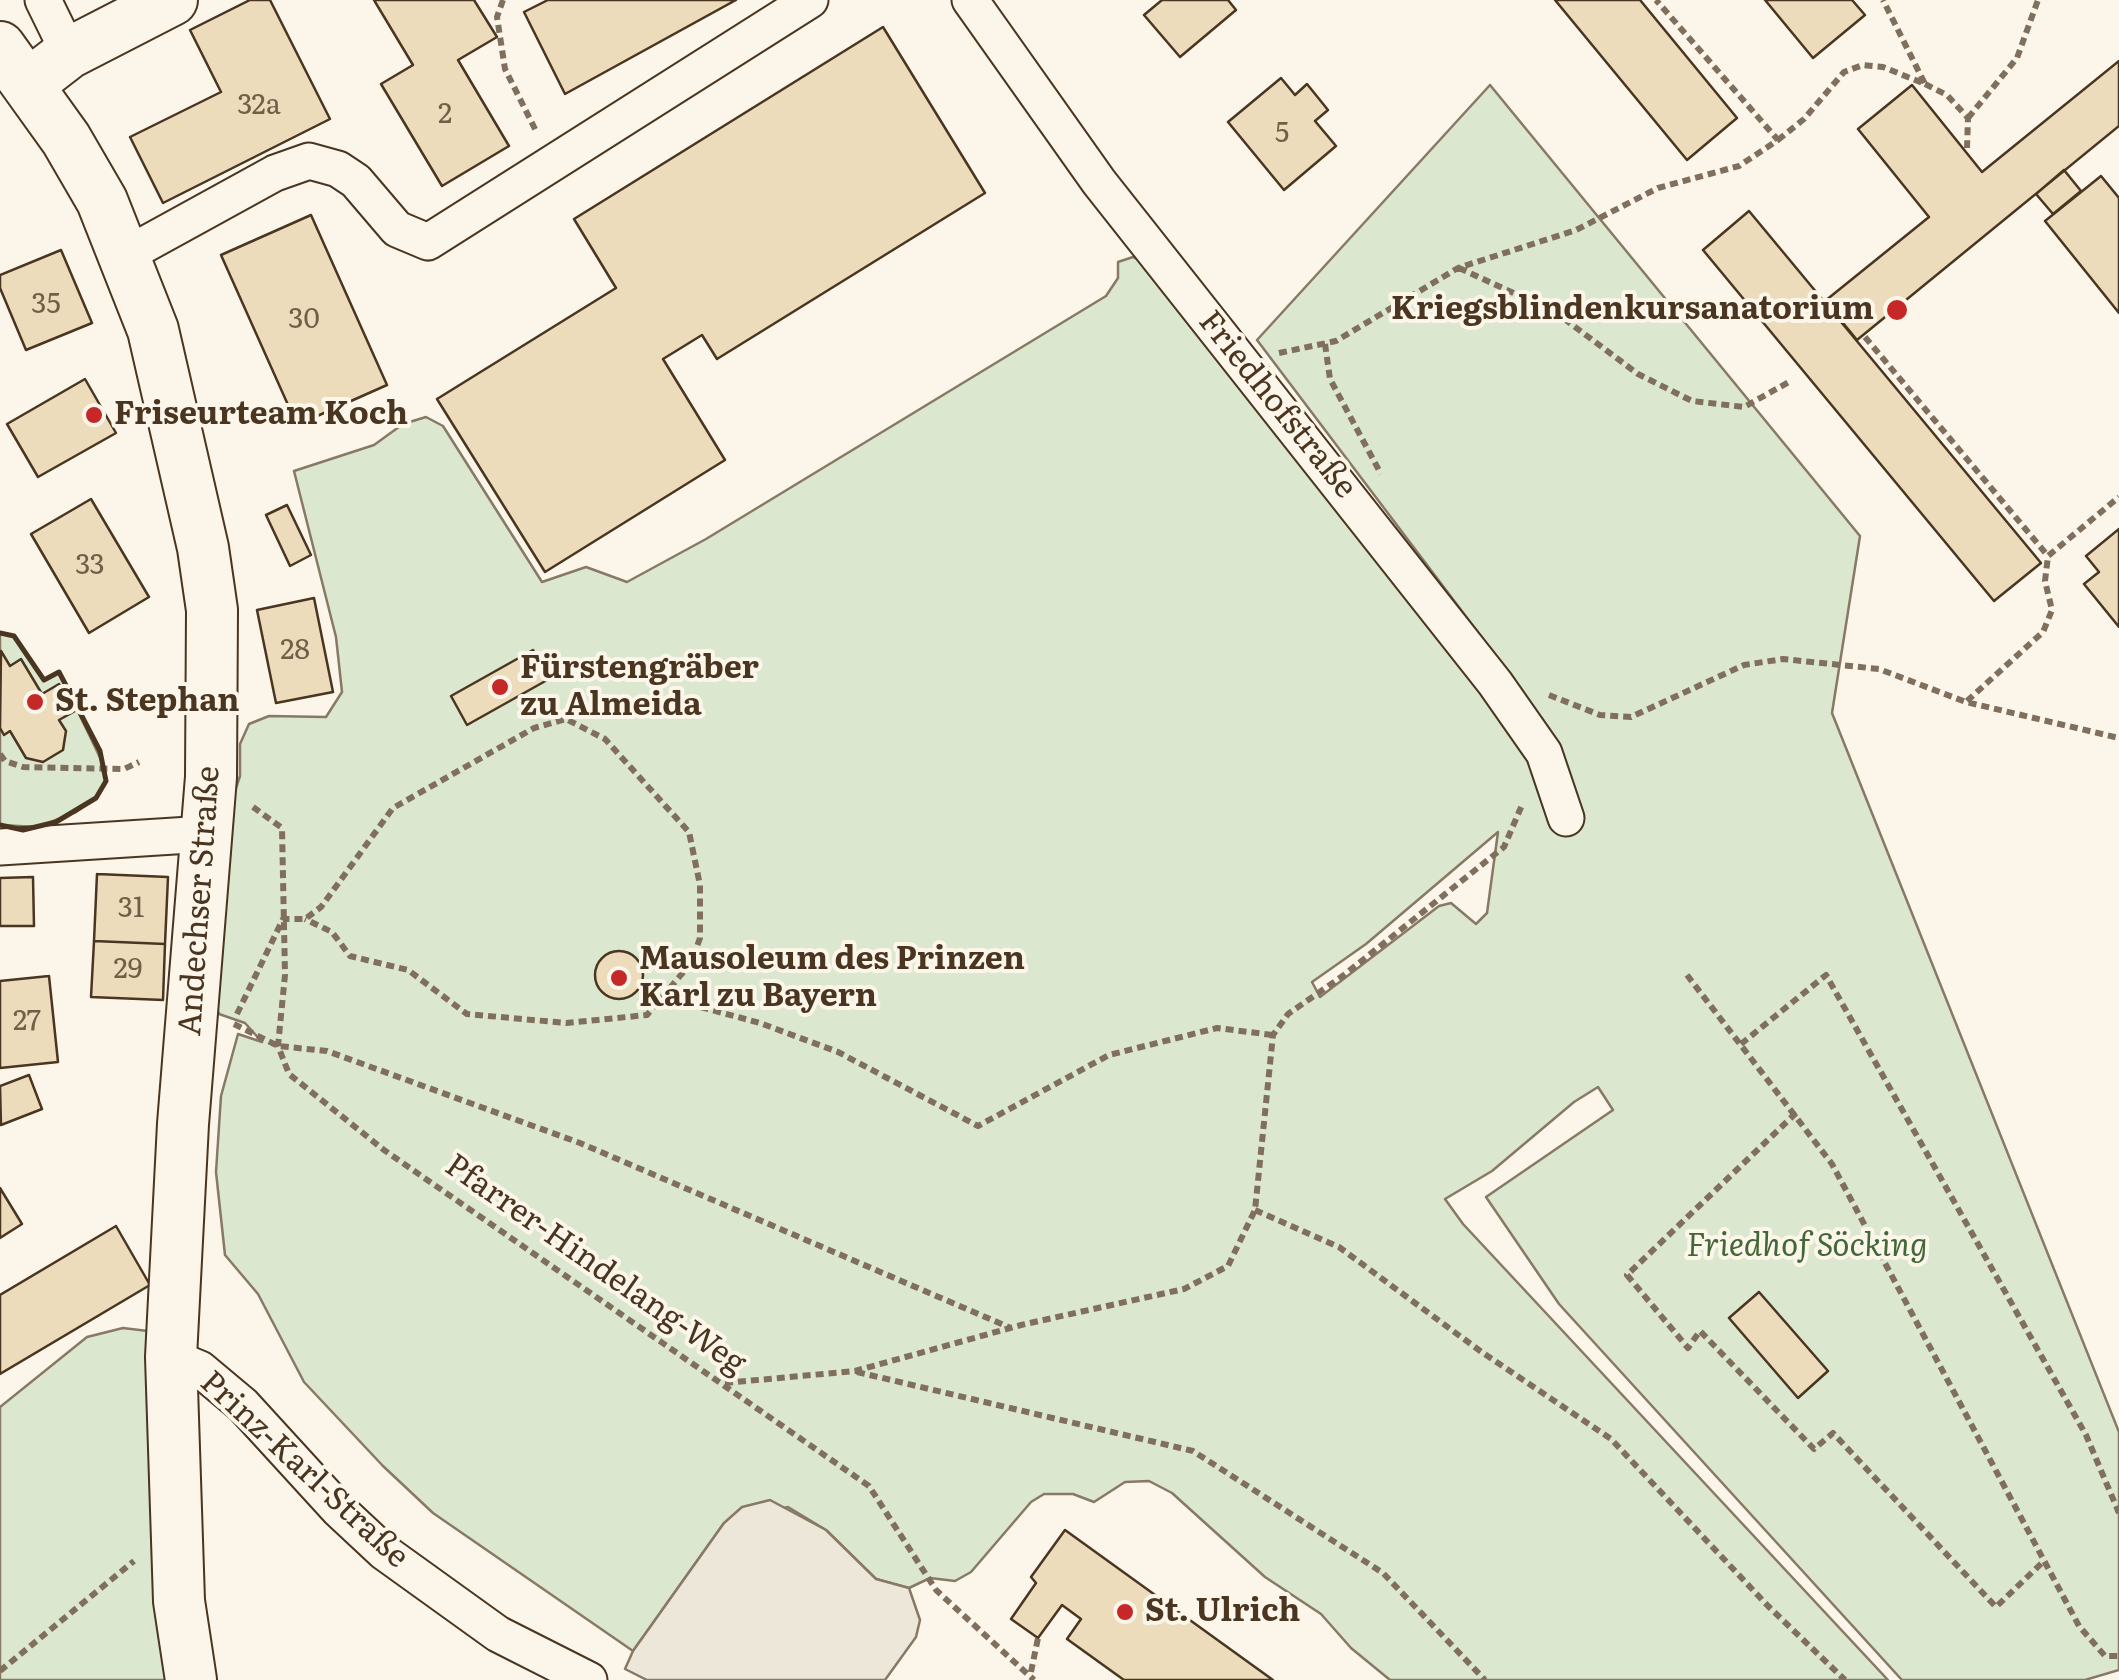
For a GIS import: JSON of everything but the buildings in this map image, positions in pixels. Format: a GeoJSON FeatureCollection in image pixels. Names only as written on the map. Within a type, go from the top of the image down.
{"type":"FeatureCollection","features":[{"type":"Feature","properties":{"kind":"street"},"geometry":{"type":"LineString","coordinates":[[43,0],[69,52]]}},
{"type":"Feature","properties":{"kind":"street"},"geometry":{"type":"LineString","coordinates":[[14,65],[69,52],[172,0]]}},
{"type":"Feature","properties":{"kind":"street"},"geometry":{"type":"LineString","coordinates":[[124,256],[276,173],[308,161],[338,169],[356,181],[397,229],[428,242],[810,0]]}},
{"type":"Feature","properties":{"kind":"street","name":"Friedhofstraße"},"geometry":{"type":"LineString","coordinates":[[970,0],[1099,182],[1436,605],[1544,753],[1566,818]]}},
{"type":"Feature","properties":{"kind":"street","name":"Andechser Straße"},"geometry":{"type":"LineString","coordinates":[[14,65],[102,201],[124,256],[162,365],[203,548],[212,610],[206,834],[183,1124],[171,1358],[178,1600],[191,1680]]}},
{"type":"Feature","properties":{"kind":"street"},"geometry":{"type":"LineString","coordinates":[[0,847],[206,834]]}},
{"type":"Feature","properties":{"kind":"street","name":"Prinz-Karl-Straße"},"geometry":{"type":"LineString","coordinates":[[171,1358],[200,1369],[244,1404],[338,1510],[384,1552],[498,1634],[589,1680]]}},
{"type":"Feature","properties":{"kind":"path"},"geometry":{"type":"LineString","coordinates":[[503,0],[497,17],[505,69],[552,163]]}},
{"type":"Feature","properties":{"kind":"path"},"geometry":{"type":"LineString","coordinates":[[1656,0],[1778,140]]}},
{"type":"Feature","properties":{"kind":"path"},"geometry":{"type":"LineString","coordinates":[[1883,0],[1925,84]]}},
{"type":"Feature","properties":{"kind":"path"},"geometry":{"type":"LineString","coordinates":[[1967,148],[1968,118],[2018,58],[2038,0]]}},
{"type":"Feature","properties":{"kind":"path"},"geometry":{"type":"LineString","coordinates":[[1239,359],[1325,344],[1458,268],[1576,230],[1658,188],[1739,166],[1804,120],[1844,72],[1863,65],[1883,67],[1947,95],[1968,118]]}},
{"type":"Feature","properties":{"kind":"path"},"geometry":{"type":"LineString","coordinates":[[1458,268],[1555,312],[1638,374],[1692,401],[1744,407],[1789,382]]}},
{"type":"Feature","properties":{"kind":"path"},"geometry":{"type":"LineString","coordinates":[[1865,337],[2048,556],[2046,581],[2052,610],[2043,632],[1966,702]]}},
{"type":"Feature","properties":{"kind":"path"},"geometry":{"type":"LineString","coordinates":[[1325,344],[1330,379],[1386,481]]}},
{"type":"Feature","properties":{"kind":"path"},"geometry":{"type":"LineString","coordinates":[[2048,556],[2119,496]]}},
{"type":"Feature","properties":{"kind":"path"},"geometry":{"type":"LineString","coordinates":[[1536,681],[1547,694],[1573,708],[1600,716],[1630,717],[1744,665],[1783,659],[1880,668],[1966,702],[2119,738]]}},
{"type":"Feature","properties":{"kind":"path"},"geometry":{"type":"LineString","coordinates":[[284,920],[305,919],[332,932],[350,956],[408,970],[468,1014],[566,1023],[646,1015],[691,963],[700,938],[700,885],[689,832],[605,739],[566,719],[534,728],[393,808],[321,908],[305,919]]}},
{"type":"Feature","properties":{"kind":"path"},"geometry":{"type":"LineString","coordinates":[[722,1383],[855,1371],[1011,1328],[1184,1289],[1228,1266],[1255,1210],[1273,1035],[1288,1014],[1344,976],[1504,847],[1544,753]]}},
{"type":"Feature","properties":{"kind":"path"},"geometry":{"type":"LineString","coordinates":[[0,754],[5,761],[23,768],[124,769],[139,762]]}},
{"type":"Feature","properties":{"kind":"path"},"geometry":{"type":"LineString","coordinates":[[278,1046],[285,975],[282,828]]}},
{"type":"Feature","properties":{"kind":"path"},"geometry":{"type":"LineString","coordinates":[[227,1040],[284,920]]}},
{"type":"Feature","properties":{"kind":"path"},"geometry":{"type":"LineString","coordinates":[[1687,975],[1796,1112],[1832,1164],[2079,1626],[2105,1656],[2119,1656]]}},
{"type":"Feature","properties":{"kind":"path"},"geometry":{"type":"LineString","coordinates":[[1741,1044],[1826,975],[2086,1435],[2119,1513]]}},
{"type":"Feature","properties":{"kind":"path"},"geometry":{"type":"LineString","coordinates":[[663,996],[760,1023],[838,1052],[978,1126],[1109,1055],[1217,1028],[1273,1035]]}},
{"type":"Feature","properties":{"kind":"path"},"geometry":{"type":"LineString","coordinates":[[233,1024],[278,1046],[327,1052],[580,1143],[1011,1328]]}},
{"type":"Feature","properties":{"kind":"path","name":"Pfarrer-Hindelang-Weg"},"geometry":{"type":"LineString","coordinates":[[278,1046],[289,1074],[384,1150],[869,1486],[936,1590],[1033,1676]]}},
{"type":"Feature","properties":{"kind":"path"},"geometry":{"type":"LineString","coordinates":[[1796,1112],[1627,1275],[1688,1348],[1700,1331],[1814,1449],[1833,1433],[1996,1606],[2044,1561]]}},
{"type":"Feature","properties":{"kind":"path"},"geometry":{"type":"LineString","coordinates":[[1255,1210],[1339,1247],[1482,1353],[1612,1438],[1845,1680]]}},
{"type":"Feature","properties":{"kind":"path"},"geometry":{"type":"LineString","coordinates":[[855,1371],[1193,1451],[1384,1573],[1485,1680]]}},
{"type":"Feature","properties":{"kind":"path"},"geometry":{"type":"LineString","coordinates":[[0,1672],[140,1556]]}},
{"type":"Feature","properties":{"kind":"path"},"geometry":{"type":"LineString","coordinates":[[1033,1676],[1038,1638]]}},
{"type":"Feature","properties":{"kind":"green space","name":"Friedhof Söcking"},"geometry":{"type":"Polygon","coordinates":[[[1490,85],[1860,536],[1832,713],[2119,1432],[2119,1670],[2085,1680],[1902,1680],[1559,1304],[1486,1197],[1613,1110],[1598,1087],[1574,1102],[1492,1171],[1445,1199],[1463,1224],[1888,1680],[1390,1680],[1351,1648],[1321,1614],[1265,1577],[1172,1493],[1149,1481],[1125,1482],[1094,1502],[1073,1494],[1044,1494],[1031,1502],[971,1572],[955,1581],[930,1578],[909,1588],[876,1579],[826,1530],[788,1507],[724,1523],[633,1651],[433,1513],[304,1382],[258,1294],[225,1255],[216,1172],[221,1096],[238,1034],[262,1042],[245,1023],[219,1014],[215,1003],[230,806],[240,776],[240,744],[249,724],[269,716],[326,717],[342,692],[336,637],[294,471],[374,445],[403,424],[426,417],[443,426],[542,582],[586,567],[627,582],[706,539],[1106,296],[1118,278],[1118,262],[1133,257],[1140,260],[1513,733],[1520,688],[1257,340],[1490,85]],[[1498,832],[1366,944],[1312,982],[1320,997],[1439,906],[1451,903],[1476,924],[1487,913],[1498,832]]]}},
{"type":"Feature","properties":{"kind":"green space"},"geometry":{"type":"Polygon","coordinates":[[[0,633],[14,636],[44,680],[59,672],[105,768],[106,781],[96,798],[76,812],[38,827],[0,825],[0,633]]]}},
{"type":"Feature","properties":{"kind":"green space"},"geometry":{"type":"Polygon","coordinates":[[[123,1328],[156,1332],[171,1680],[0,1680],[0,1407],[87,1337],[123,1328]]]}},
{"type":"Feature","properties":{"kind":"shaded area"},"geometry":{"type":"Polygon","coordinates":[[[770,1500],[826,1530],[876,1579],[909,1588],[920,1620],[916,1637],[885,1680],[647,1680],[625,1669],[633,1651],[724,1523],[742,1507],[770,1500]]]}},
{"type":"Feature","properties":{"kind":"wall"},"geometry":{"type":"LineString","coordinates":[[0,633],[14,636],[44,680],[59,672],[100,751],[106,781],[96,798],[56,822],[23,830],[0,825]]}},
{"type":"Feature","properties":{"kind":"place","name":"Kriegsblindenkursanatorium"},"geometry":{"type":"Point","coordinates":[1897,310]}},
{"type":"Feature","properties":{"kind":"place","name":"Friseurteam Koch"},"geometry":{"type":"Point","coordinates":[94,415]}},
{"type":"Feature","properties":{"kind":"place","name":"Fürstengräber zu Almeida"},"geometry":{"type":"Point","coordinates":[500,687]}},
{"type":"Feature","properties":{"kind":"place","name":"St. Stephan"},"geometry":{"type":"Point","coordinates":[35,702]}},
{"type":"Feature","properties":{"kind":"place","name":"Mausoleum des Prinzen Karl zu Bayern"},"geometry":{"type":"Point","coordinates":[619,978]}},
{"type":"Feature","properties":{"kind":"place","name":"St. Ulrich"},"geometry":{"type":"Point","coordinates":[1125,1612]}}]}
